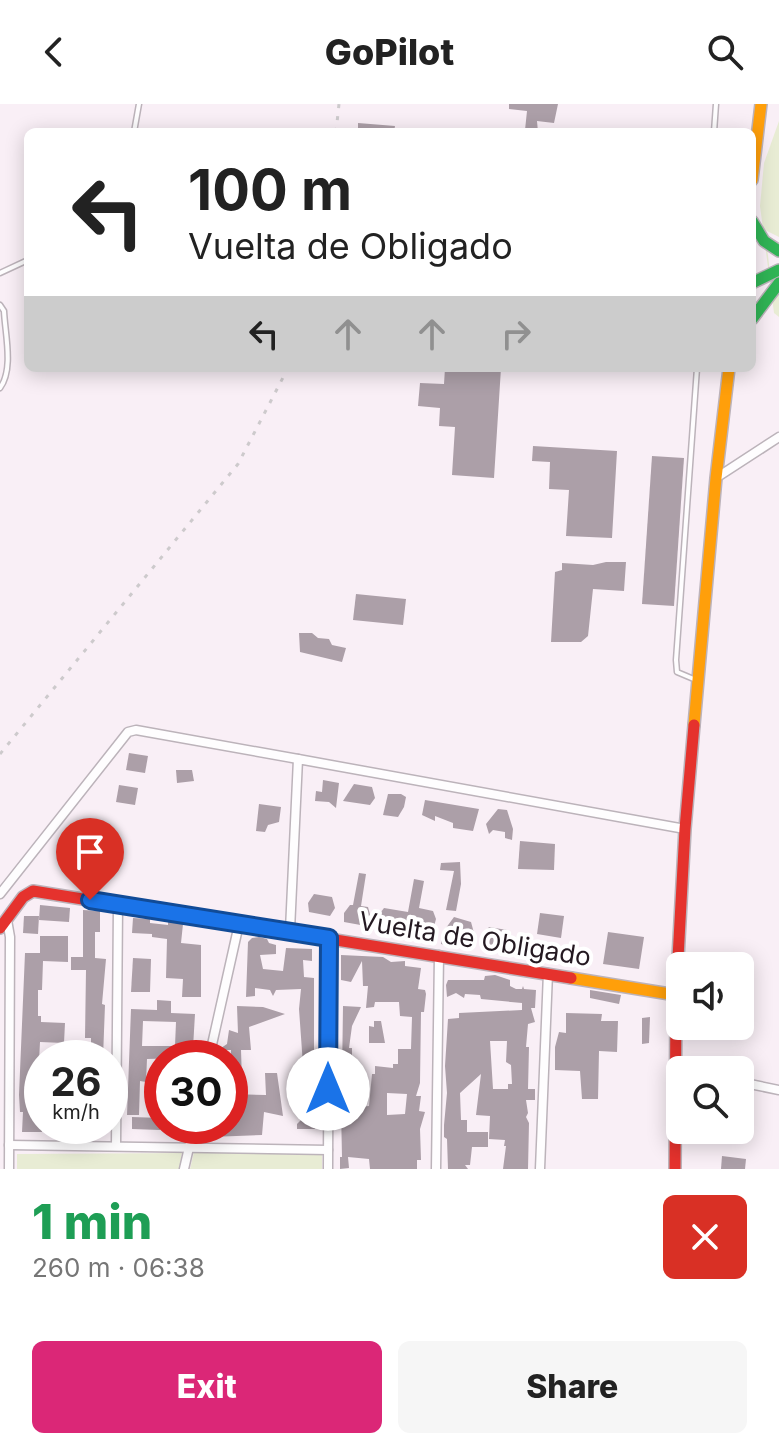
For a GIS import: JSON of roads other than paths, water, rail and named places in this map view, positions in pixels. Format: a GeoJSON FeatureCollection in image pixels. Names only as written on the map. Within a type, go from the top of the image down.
{"type":"FeatureCollection","features":[{"type":"Feature","properties":{"kind":"main road"},"geometry":{"type":"LineString","coordinates":[[756,146],[761,104]]}},
{"type":"Feature","properties":{"kind":"main road"},"geometry":{"type":"LineString","coordinates":[[756,228],[764,241],[779,251]]}},
{"type":"Feature","properties":{"kind":"main road"},"geometry":{"type":"LineString","coordinates":[[756,281],[779,270]]}},
{"type":"Feature","properties":{"kind":"main road"},"geometry":{"type":"LineString","coordinates":[[756,314],[779,283]]}},
{"type":"Feature","properties":{"kind":"main road"},"geometry":{"type":"LineString","coordinates":[[678,952],[685,829],[716,478],[729,372]]}},
{"type":"Feature","properties":{"kind":"main road","name":"Vuelta de Obligado"},"geometry":{"type":"LineString","coordinates":[[3,924],[23,897],[33,891],[290,930],[666,993]]}},
{"type":"Feature","properties":{"kind":"main road"},"geometry":{"type":"LineString","coordinates":[[675,1169],[676,1144]]}},
{"type":"Feature","properties":{"kind":"street"},"geometry":{"type":"LineString","coordinates":[[716,478],[779,437]]}},
{"type":"Feature","properties":{"kind":"street"},"geometry":{"type":"LineString","coordinates":[[0,894],[128,732],[136,730],[685,829]]}},
{"type":"Feature","properties":{"kind":"street"},"geometry":{"type":"LineString","coordinates":[[290,930],[298,759]]}},
{"type":"Feature","properties":{"kind":"street"},"geometry":{"type":"LineString","coordinates":[[116,1146],[118,905]]}},
{"type":"Feature","properties":{"kind":"street"},"geometry":{"type":"LineString","coordinates":[[3,924],[10,937],[9,1169]]}},
{"type":"Feature","properties":{"kind":"street"},"geometry":{"type":"LineString","coordinates":[[213,1040],[239,924]]}},
{"type":"Feature","properties":{"kind":"street"},"geometry":{"type":"LineString","coordinates":[[328,1169],[329,938]]}},
{"type":"Feature","properties":{"kind":"street"},"geometry":{"type":"LineString","coordinates":[[436,1169],[439,955]]}},
{"type":"Feature","properties":{"kind":"street"},"geometry":{"type":"LineString","coordinates":[[540,1169],[548,973]]}},
{"type":"Feature","properties":{"kind":"street"},"geometry":{"type":"LineString","coordinates":[[754,1085],[779,1090]]}},
{"type":"Feature","properties":{"kind":"street"},"geometry":{"type":"LineString","coordinates":[[184,1169],[190,1144]]}},
{"type":"Feature","properties":{"kind":"street"},"geometry":{"type":"LineString","coordinates":[[9,1145],[328,1150]]}},
{"type":"Feature","properties":{"kind":"lane"},"geometry":{"type":"LineString","coordinates":[[135,128],[139,104]]}},
{"type":"Feature","properties":{"kind":"lane"},"geometry":{"type":"LineString","coordinates":[[714,128],[716,104]]}},
{"type":"Feature","properties":{"kind":"lane"},"geometry":{"type":"LineString","coordinates":[[0,273],[24,262]]}},
{"type":"Feature","properties":{"kind":"lane"},"geometry":{"type":"LineString","coordinates":[[0,305],[4,311],[7,371],[0,388]]}},
{"type":"Feature","properties":{"kind":"lane"},"geometry":{"type":"LineString","coordinates":[[697,372],[676,660],[677,672],[698,680]]}},
{"type":"Feature","properties":{"kind":"railway"},"geometry":{"type":"LineString","coordinates":[[336,128],[339,104]]}},
{"type":"Feature","properties":{"kind":"railway"},"geometry":{"type":"LineString","coordinates":[[0,754],[238,464],[286,372]]}}]}
